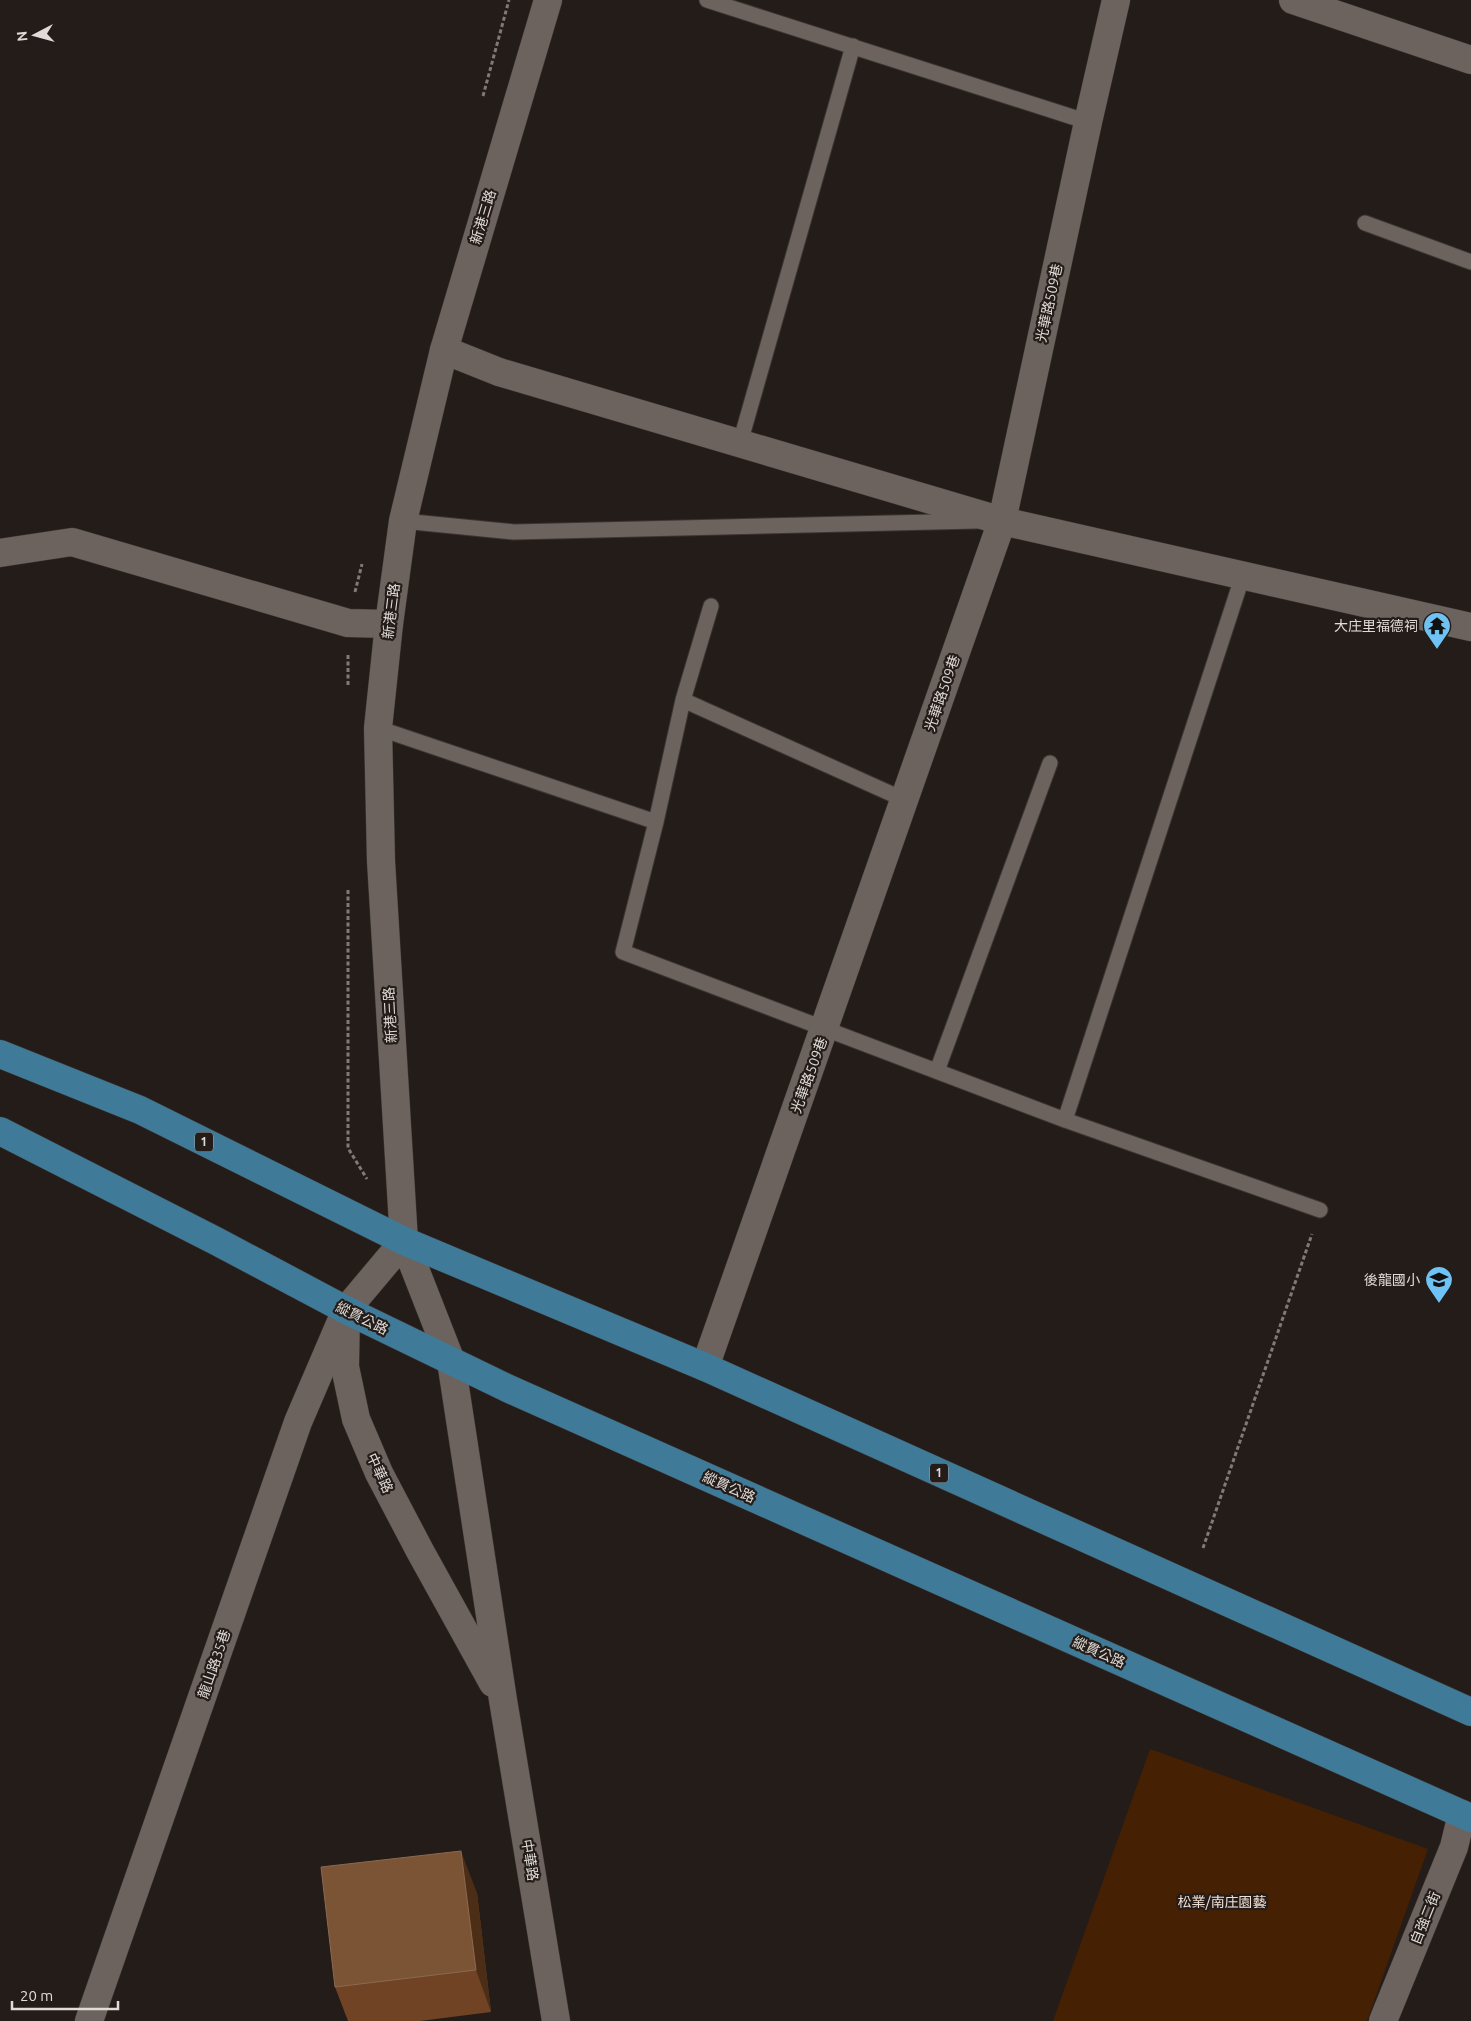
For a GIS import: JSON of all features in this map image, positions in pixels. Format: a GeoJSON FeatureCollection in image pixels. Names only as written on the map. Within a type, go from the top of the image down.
{"type":"FeatureCollection","features":[{"type":"Feature","properties":{"kind":"main road","name":"1"},"geometry":{"type":"LineString","coordinates":[[0,1054],[140,1110],[404,1242],[705,1368],[1471,1712]]}},
{"type":"Feature","properties":{"kind":"main road","name":"縱貫公路"},"geometry":{"type":"LineString","coordinates":[[0,1131],[346,1310],[451,1361],[1467,1816]]}},
{"type":"Feature","properties":{"kind":"street","name":"新港三路"},"geometry":{"type":"LineString","coordinates":[[451,1361],[404,1242],[382,861],[378,728],[388,624],[403,521],[444,350],[548,0]]}},
{"type":"Feature","properties":{"kind":"street","name":"光華路509巷"},"geometry":{"type":"LineString","coordinates":[[705,1368],[1002,521],[1116,0]]}},
{"type":"Feature","properties":{"kind":"street"},"geometry":{"type":"LineString","coordinates":[[1293,0],[1471,60]]}},
{"type":"Feature","properties":{"kind":"street"},"geometry":{"type":"LineString","coordinates":[[444,350],[500,372],[1002,521],[1471,627]]}},
{"type":"Feature","properties":{"kind":"street"},"geometry":{"type":"LineString","coordinates":[[0,554],[72,542],[348,623],[388,624]]}},
{"type":"Feature","properties":{"kind":"street"},"geometry":{"type":"LineString","coordinates":[[346,1310],[404,1242]]}},
{"type":"Feature","properties":{"kind":"street","name":"中華路"},"geometry":{"type":"LineString","coordinates":[[346,1310],[345,1367],[356,1419],[379,1473],[503,1700]]}},
{"type":"Feature","properties":{"kind":"street","name":"龍山路35巷"},"geometry":{"type":"LineString","coordinates":[[89,2021],[298,1422],[346,1310]]}},
{"type":"Feature","properties":{"kind":"street","name":"中華路"},"geometry":{"type":"LineString","coordinates":[[451,1361],[503,1700],[556,2021]]}},
{"type":"Feature","properties":{"kind":"street","name":"自強二街"},"geometry":{"type":"LineString","coordinates":[[1383,2021],[1467,1816]]}},
{"type":"Feature","properties":{"kind":"lane"},"geometry":{"type":"LineString","coordinates":[[707,0],[1088,122]]}},
{"type":"Feature","properties":{"kind":"lane"},"geometry":{"type":"LineString","coordinates":[[740,443],[854,46]]}},
{"type":"Feature","properties":{"kind":"lane"},"geometry":{"type":"LineString","coordinates":[[1365,223],[1471,262]]}},
{"type":"Feature","properties":{"kind":"lane"},"geometry":{"type":"LineString","coordinates":[[403,521],[514,532],[1002,521]]}},
{"type":"Feature","properties":{"kind":"lane"},"geometry":{"type":"LineString","coordinates":[[1065,1120],[1243,575]]}},
{"type":"Feature","properties":{"kind":"lane"},"geometry":{"type":"LineString","coordinates":[[711,606],[683,700],[656,822],[623,952],[1065,1120],[1320,1210]]}},
{"type":"Feature","properties":{"kind":"lane"},"geometry":{"type":"LineString","coordinates":[[683,700],[905,800]]}},
{"type":"Feature","properties":{"kind":"lane"},"geometry":{"type":"LineString","coordinates":[[378,728],[656,822]]}},
{"type":"Feature","properties":{"kind":"lane"},"geometry":{"type":"LineString","coordinates":[[938,1071],[1050,763]]}},
{"type":"Feature","properties":{"kind":"path"},"geometry":{"type":"LineString","coordinates":[[1203,1548],[1320,1210]]}},
{"type":"Feature","properties":{"kind":"green space","name":"松業/南庄園藝"},"geometry":{"type":"Polygon","coordinates":[[[1150,1749],[1428,1849],[1367,2021],[1053,2021],[1150,1749]]]}},
{"type":"Feature","properties":{"kind":"building"},"geometry":{"type":"Polygon","coordinates":[[[461,1851],[476,1970],[335,1987],[321,1867],[461,1851]]]}},
{"type":"Feature","properties":{"kind":"place","name":"大庄里福德祠"},"geometry":{"type":"Point","coordinates":[1437,650]}},
{"type":"Feature","properties":{"kind":"place","name":"後龍國小"},"geometry":{"type":"Point","coordinates":[1439,1304]}}]}
